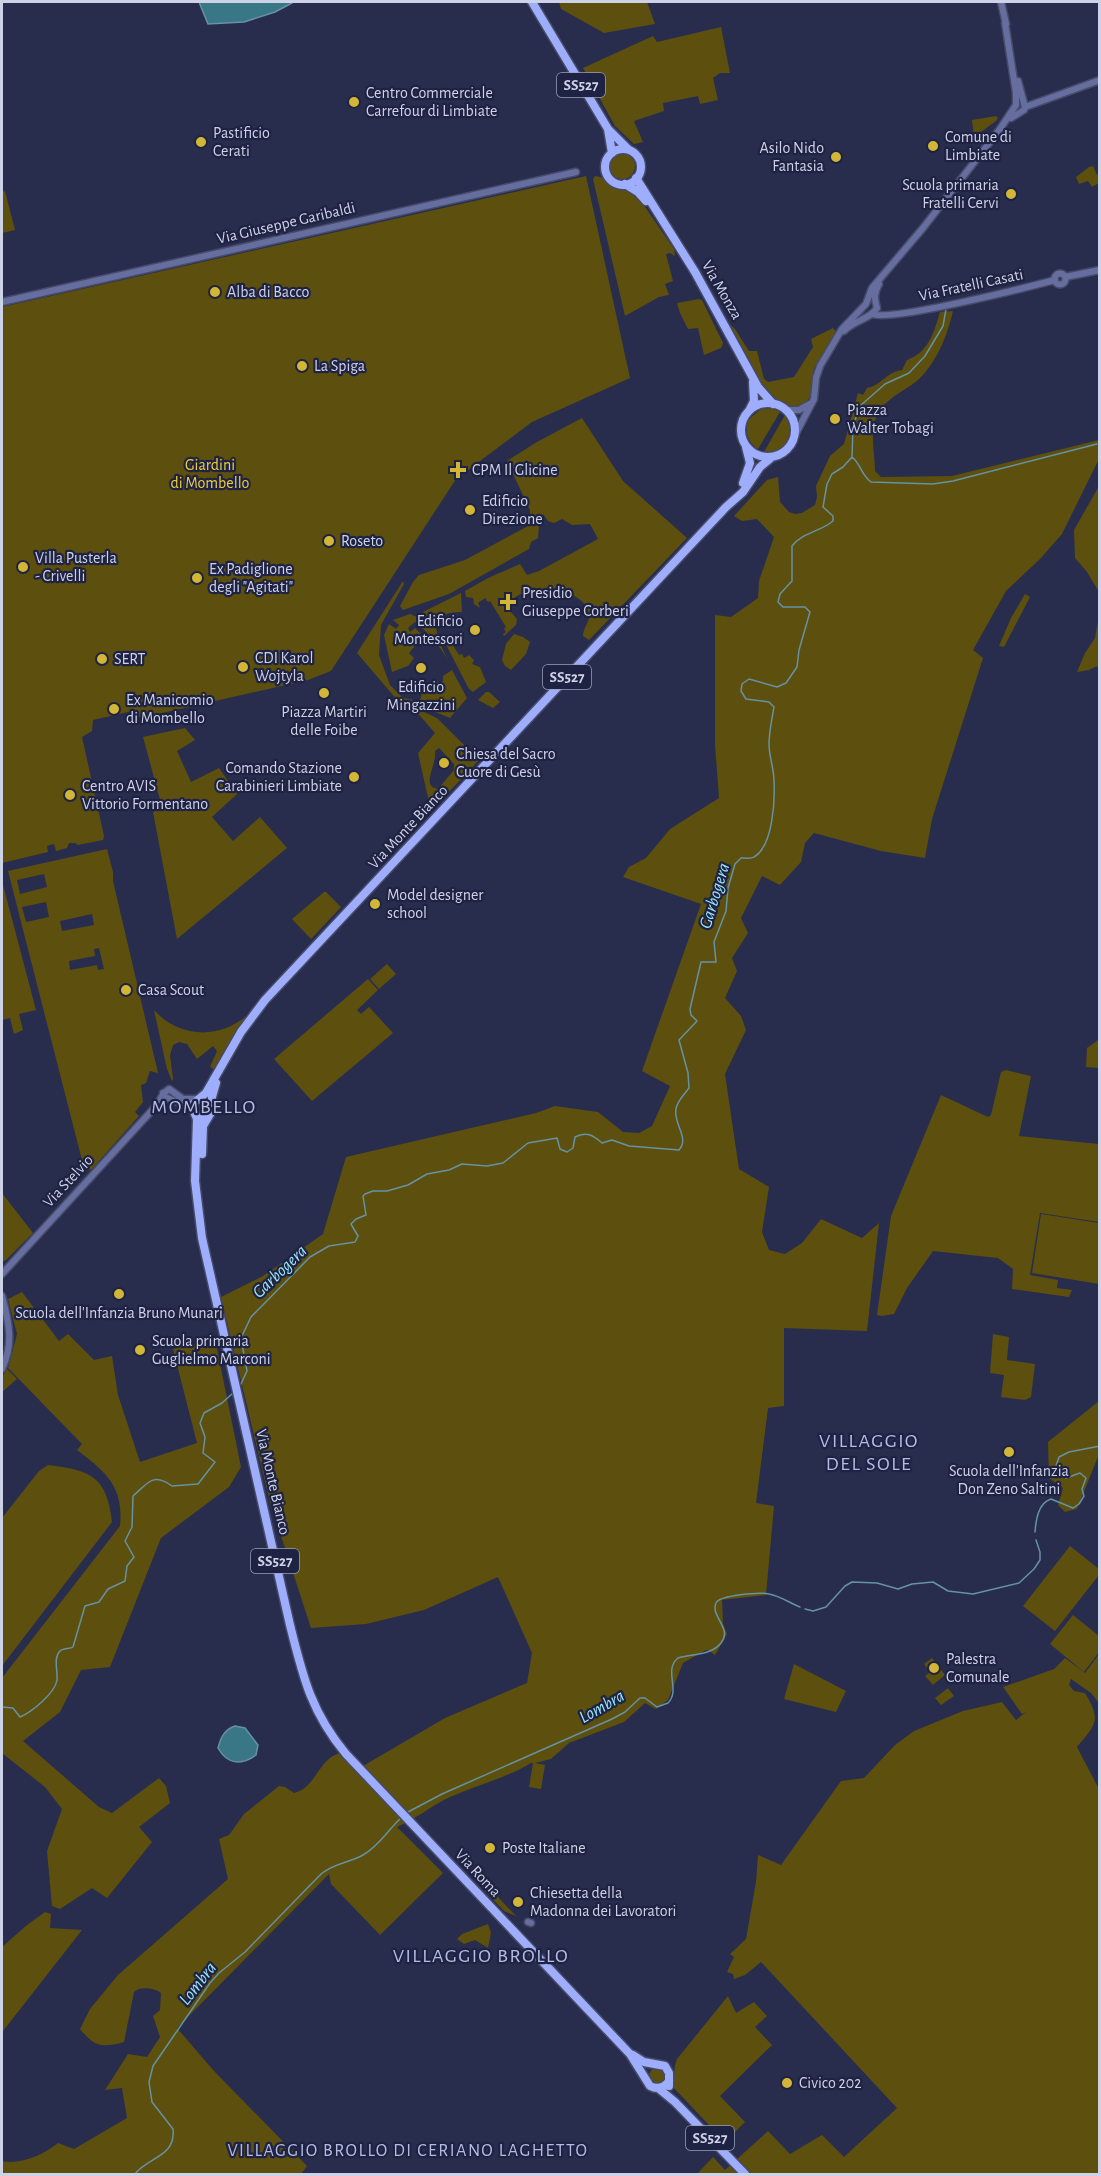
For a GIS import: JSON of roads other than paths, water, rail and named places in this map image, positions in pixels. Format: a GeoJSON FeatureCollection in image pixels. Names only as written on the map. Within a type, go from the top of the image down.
{"type":"FeatureCollection","features":[{"type":"Feature","properties":{"kind":"main road","name":"SS527"},"geometry":{"type":"LineString","coordinates":[[532,2],[608,129],[629,150]]}},
{"type":"Feature","properties":{"kind":"main road","name":"SS527"},"geometry":{"type":"LineString","coordinates":[[608,129],[612,153]]}},
{"type":"Feature","properties":{"kind":"main road"},"geometry":{"type":"LineString","coordinates":[[621,149],[629,150],[636,155],[640,163],[640,171],[636,178],[625,184],[611,180],[606,172],[606,162],[612,153],[621,149]]}},
{"type":"Feature","properties":{"kind":"main road","name":"Via Monza"},"geometry":{"type":"LineString","coordinates":[[636,178],[718,313],[761,392],[773,404]]}},
{"type":"Feature","properties":{"kind":"main road","name":"Via Monza"},"geometry":{"type":"LineString","coordinates":[[625,184],[643,197],[665,224]]}},
{"type":"Feature","properties":{"kind":"main road","name":"Via Monza"},"geometry":{"type":"LineString","coordinates":[[747,412],[754,400],[755,388],[750,373]]}},
{"type":"Feature","properties":{"kind":"main road"},"geometry":{"type":"LineString","coordinates":[[747,412],[759,404],[773,404]]}},
{"type":"Feature","properties":{"kind":"main road","name":"SS527"},"geometry":{"type":"LineString","coordinates":[[773,404],[786,410]]}},
{"type":"Feature","properties":{"kind":"main road"},"geometry":{"type":"LineString","coordinates":[[786,410],[795,425],[794,437]]}},
{"type":"Feature","properties":{"kind":"main road","name":"SS527"},"geometry":{"type":"LineString","coordinates":[[745,444],[741,426],[747,412]]}},
{"type":"Feature","properties":{"kind":"main road","name":"SS527"},"geometry":{"type":"LineString","coordinates":[[771,458],[786,451],[794,437]]}},
{"type":"Feature","properties":{"kind":"main road"},"geometry":{"type":"LineString","coordinates":[[745,444],[751,452],[771,458]]}},
{"type":"Feature","properties":{"kind":"main road","name":"Via Monte Bianco"},"geometry":{"type":"LineString","coordinates":[[730,503],[748,472],[750,459],[745,444]]}},
{"type":"Feature","properties":{"kind":"main road","name":"Via Monte Bianco"},"geometry":{"type":"LineString","coordinates":[[198,1099],[206,1093],[237,1039],[265,1000],[730,503],[743,492],[764,463],[771,458]]}},
{"type":"Feature","properties":{"kind":"main road","name":"Via Monte Bianco"},"geometry":{"type":"LineString","coordinates":[[212,1105],[218,1074]]}},
{"type":"Feature","properties":{"kind":"main road"},"geometry":{"type":"LineString","coordinates":[[198,1099],[206,1099],[212,1105],[212,1111],[208,1116],[202,1117],[195,1113],[194,1105],[198,1099]]}},
{"type":"Feature","properties":{"kind":"main road","name":"Via Monte Bianco"},"geometry":{"type":"LineString","coordinates":[[195,1113],[197,1119],[195,1176],[202,1238],[290,1625],[307,1690],[333,1739],[404,1816]]}},
{"type":"Feature","properties":{"kind":"main road","name":"Via Monte Bianco"},"geometry":{"type":"LineString","coordinates":[[197,1193],[200,1181],[203,1126],[208,1116]]}},
{"type":"Feature","properties":{"kind":"main road","name":"Via Roma"},"geometry":{"type":"LineString","coordinates":[[404,1816],[630,2054],[645,2077]]}},
{"type":"Feature","properties":{"kind":"main road","name":"Via Roma"},"geometry":{"type":"LineString","coordinates":[[630,2054],[644,2062],[654,2064]]}},
{"type":"Feature","properties":{"kind":"main road","name":"SS527"},"geometry":{"type":"LineString","coordinates":[[654,2064],[665,2066],[669,2071],[670,2089],[675,2102]]}},
{"type":"Feature","properties":{"kind":"main road"},"geometry":{"type":"LineString","coordinates":[[645,2077],[647,2070],[654,2064]]}},
{"type":"Feature","properties":{"kind":"main road","name":"SS527"},"geometry":{"type":"LineString","coordinates":[[645,2077],[650,2086],[658,2088],[675,2102],[745,2175]]}},
{"type":"Feature","properties":{"kind":"main road"},"geometry":{"type":"LineString","coordinates":[[658,2088],[663,2087],[669,2080]]}},
{"type":"Feature","properties":{"kind":"street"},"geometry":{"type":"LineString","coordinates":[[1001,2],[1016,93],[1021,107]]}},
{"type":"Feature","properties":{"kind":"street"},"geometry":{"type":"LineString","coordinates":[[855,319],[866,304],[872,288],[936,216],[954,193],[959,181],[1000,129],[1021,107],[1100,80]]}},
{"type":"Feature","properties":{"kind":"street","name":"Via Giuseppe Garibaldi"},"geometry":{"type":"LineString","coordinates":[[2,302],[576,172]]}},
{"type":"Feature","properties":{"kind":"street","name":"Via Fratelli Casati"},"geometry":{"type":"LineString","coordinates":[[866,304],[872,302],[879,317],[942,306],[1055,280],[1058,274],[1065,277],[1100,270]]}},
{"type":"Feature","properties":{"kind":"street"},"geometry":{"type":"LineString","coordinates":[[794,437],[813,402],[818,371],[828,351],[842,328],[875,309],[874,294],[882,279]]}},
{"type":"Feature","properties":{"kind":"street"},"geometry":{"type":"LineString","coordinates":[[786,410],[800,410],[813,402]]}},
{"type":"Feature","properties":{"kind":"street"},"geometry":{"type":"LineString","coordinates":[[195,1113],[190,1108],[165,1097],[164,1093],[169,1089],[176,1096],[186,1100],[198,1099]]}},
{"type":"Feature","properties":{"kind":"street","name":"Via Stelvio"},"geometry":{"type":"LineString","coordinates":[[2,1272],[156,1106],[164,1093]]}},
{"type":"Feature","properties":{"kind":"street"},"geometry":{"type":"LineString","coordinates":[[156,1106],[166,1100],[174,1101]]}},
{"type":"Feature","properties":{"kind":"street"},"geometry":{"type":"LineString","coordinates":[[2,1296],[10,1330],[7,1355],[2,1369]]}},
{"type":"Feature","properties":{"kind":"waterway","name":"Garbogera"},"geometry":{"type":"LineString","coordinates":[[240,1386],[247,1371],[241,1338],[251,1317],[310,1257],[329,1246],[355,1242],[358,1236],[351,1224],[366,1215],[363,1196],[365,1194],[408,1185],[427,1174],[449,1170],[462,1164],[487,1166],[503,1163],[528,1143],[557,1138],[560,1149],[567,1152],[573,1148],[575,1137],[583,1134],[592,1136],[602,1143],[612,1140],[629,1146],[679,1150],[683,1141],[676,1109],[689,1088],[688,1073],[679,1040],[697,1021],[691,1015],[690,1009],[701,962],[716,962],[714,942],[726,911],[728,888],[735,864],[741,858],[753,858],[760,851],[769,833],[773,811],[774,776],[769,744],[774,707],[769,702],[746,699],[741,691],[742,684],[749,679],[777,687],[786,683],[797,667],[799,650],[810,612],[805,607],[783,607],[778,602],[780,594],[792,581],[792,546],[796,541],[833,521],[833,516],[823,507],[827,484],[832,474],[852,457],[853,426],[860,406],[885,384],[909,373],[925,356],[943,326],[946,309]]}},
{"type":"Feature","properties":{"kind":"waterway"},"geometry":{"type":"LineString","coordinates":[[852,457],[871,482],[933,484],[953,481],[1097,444]]}},
{"type":"Feature","properties":{"kind":"waterway","name":"Garbogera"},"geometry":{"type":"LineString","coordinates":[[2,1707],[13,1708],[20,1717],[36,1707],[52,1691],[57,1680],[58,1654],[61,1650],[73,1647],[85,1606],[99,1602],[108,1589],[125,1581],[127,1566],[134,1557],[125,1541],[132,1527],[133,1496],[147,1483],[155,1480],[172,1486],[198,1484],[215,1462],[203,1453],[205,1437],[200,1423],[204,1413],[222,1403],[233,1393]]}},
{"type":"Feature","properties":{"kind":"waterway","name":"Lombra"},"geometry":{"type":"LineString","coordinates":[[1035,1532],[1038,1512],[1047,1501],[1051,1499],[1073,1508],[1084,1496],[1082,1489],[1086,1478],[1080,1473],[1066,1478],[1059,1474],[1056,1466],[1059,1457],[1069,1452],[1100,1446]]}},
{"type":"Feature","properties":{"kind":"waterway","name":"Lombra"},"geometry":{"type":"LineString","coordinates":[[805,1609],[813,1611],[826,1607],[845,1586],[852,1582],[877,1583],[898,1589],[912,1584],[933,1582],[948,1591],[973,1594],[1019,1583],[1040,1560],[1036,1540]]}},
{"type":"Feature","properties":{"kind":"waterway","name":"Lombra"},"geometry":{"type":"LineString","coordinates":[[408,1812],[442,1794],[612,1719],[625,1712],[640,1698],[645,1698],[657,1707],[668,1703],[673,1692],[672,1668],[678,1658],[712,1650],[724,1638],[723,1628],[715,1608],[719,1600],[765,1593],[800,1607]]}},
{"type":"Feature","properties":{"kind":"waterway","name":"Lombra"},"geometry":{"type":"LineString","coordinates":[[135,2174],[140,2168],[166,2151],[173,2138],[173,2129],[152,2102],[149,2082],[153,2066],[210,1983],[245,1952],[321,1874],[369,1851],[400,1819]]}},
{"type":"Feature","properties":{"kind":"place","name":"Centro Commerciale Carrefour di Limbiate"},"geometry":{"type":"Point","coordinates":[354,102]}},
{"type":"Feature","properties":{"kind":"place","name":"Pastificio Cerati"},"geometry":{"type":"Point","coordinates":[201,142]}},
{"type":"Feature","properties":{"kind":"place","name":"Comune di Limbiate"},"geometry":{"type":"Point","coordinates":[933,146]}},
{"type":"Feature","properties":{"kind":"place","name":"Asilo Nido Fantasia"},"geometry":{"type":"Point","coordinates":[836,157]}},
{"type":"Feature","properties":{"kind":"place","name":"Scuola primaria Fratelli Cervi"},"geometry":{"type":"Point","coordinates":[1011,194]}},
{"type":"Feature","properties":{"kind":"place","name":"Alba di Bacco"},"geometry":{"type":"Point","coordinates":[215,292]}},
{"type":"Feature","properties":{"kind":"place","name":"La Spiga"},"geometry":{"type":"Point","coordinates":[302,366]}},
{"type":"Feature","properties":{"kind":"place","name":"Piazza Walter Tobagi"},"geometry":{"type":"Point","coordinates":[835,419]}},
{"type":"Feature","properties":{"kind":"place","name":"CPM Il Glicine"},"geometry":{"type":"Point","coordinates":[458,470]}},
{"type":"Feature","properties":{"kind":"place","name":"Edificio Direzione"},"geometry":{"type":"Point","coordinates":[470,510]}},
{"type":"Feature","properties":{"kind":"place","name":"Roseto"},"geometry":{"type":"Point","coordinates":[329,541]}},
{"type":"Feature","properties":{"kind":"place","name":"Villa Pusterla - Crivelli"},"geometry":{"type":"Point","coordinates":[23,567]}},
{"type":"Feature","properties":{"kind":"place","name":"Ex Padiglione degli \"Agitati\""},"geometry":{"type":"Point","coordinates":[197,578]}},
{"type":"Feature","properties":{"kind":"place","name":"Presidio Giuseppe Corberi"},"geometry":{"type":"Point","coordinates":[508,602]}},
{"type":"Feature","properties":{"kind":"place","name":"Edificio Montessori"},"geometry":{"type":"Point","coordinates":[475,630]}},
{"type":"Feature","properties":{"kind":"place","name":"SERT"},"geometry":{"type":"Point","coordinates":[102,659]}},
{"type":"Feature","properties":{"kind":"place","name":"CDI Karol Wojtyla"},"geometry":{"type":"Point","coordinates":[243,667]}},
{"type":"Feature","properties":{"kind":"place","name":"Edificio Mingazzini"},"geometry":{"type":"Point","coordinates":[421,668]}},
{"type":"Feature","properties":{"kind":"place","name":"Piazza Martiri delle Foibe"},"geometry":{"type":"Point","coordinates":[324,693]}},
{"type":"Feature","properties":{"kind":"place","name":"Ex Manicomio di Mombello"},"geometry":{"type":"Point","coordinates":[114,709]}},
{"type":"Feature","properties":{"kind":"place","name":"Chiesa del Sacro Cuore di Gesù"},"geometry":{"type":"Point","coordinates":[444,763]}},
{"type":"Feature","properties":{"kind":"place","name":"Comando Stazione Carabinieri Limbiate"},"geometry":{"type":"Point","coordinates":[354,777]}},
{"type":"Feature","properties":{"kind":"place","name":"Centro AVIS Vittorio Formentano"},"geometry":{"type":"Point","coordinates":[70,795]}},
{"type":"Feature","properties":{"kind":"place","name":"Model designer school"},"geometry":{"type":"Point","coordinates":[375,904]}},
{"type":"Feature","properties":{"kind":"place","name":"Casa Scout"},"geometry":{"type":"Point","coordinates":[126,990]}},
{"type":"Feature","properties":{"kind":"place","name":"Scuola dell'Infanzia Bruno Munari"},"geometry":{"type":"Point","coordinates":[119,1294]}},
{"type":"Feature","properties":{"kind":"place","name":"Scuola primaria Guglielmo Marconi"},"geometry":{"type":"Point","coordinates":[140,1350]}},
{"type":"Feature","properties":{"kind":"place","name":"Scuola dell'Infanzia Don Zeno Saltini"},"geometry":{"type":"Point","coordinates":[1009,1452]}},
{"type":"Feature","properties":{"kind":"place","name":"Palestra Comunale"},"geometry":{"type":"Point","coordinates":[934,1668]}},
{"type":"Feature","properties":{"kind":"place","name":"Poste Italiane"},"geometry":{"type":"Point","coordinates":[490,1848]}},
{"type":"Feature","properties":{"kind":"place","name":"Chiesetta della Madonna dei Lavoratori"},"geometry":{"type":"Point","coordinates":[518,1902]}},
{"type":"Feature","properties":{"kind":"place","name":"Civico 202"},"geometry":{"type":"Point","coordinates":[787,2083]}},
{"type":"Feature","properties":{"kind":"district","name":"MOMBELLO"},"geometry":{"type":"Point","coordinates":[204,1107]}},
{"type":"Feature","properties":{"kind":"district","name":"VILLAGGIO DEL SOLE"},"geometry":{"type":"Point","coordinates":[869,1452]}},
{"type":"Feature","properties":{"kind":"district","name":"VILLAGGIO BROLLO"},"geometry":{"type":"Point","coordinates":[481,1956]}},
{"type":"Feature","properties":{"kind":"district","name":"VILLAGGIO BROLLO DI CERIANO LAGHETTO"},"geometry":{"type":"Point","coordinates":[408,2151]}},
{"type":"Feature","properties":{"kind":"park label","name":"Giardini di Mombello"},"geometry":{"type":"Point","coordinates":[210,474]}}]}
